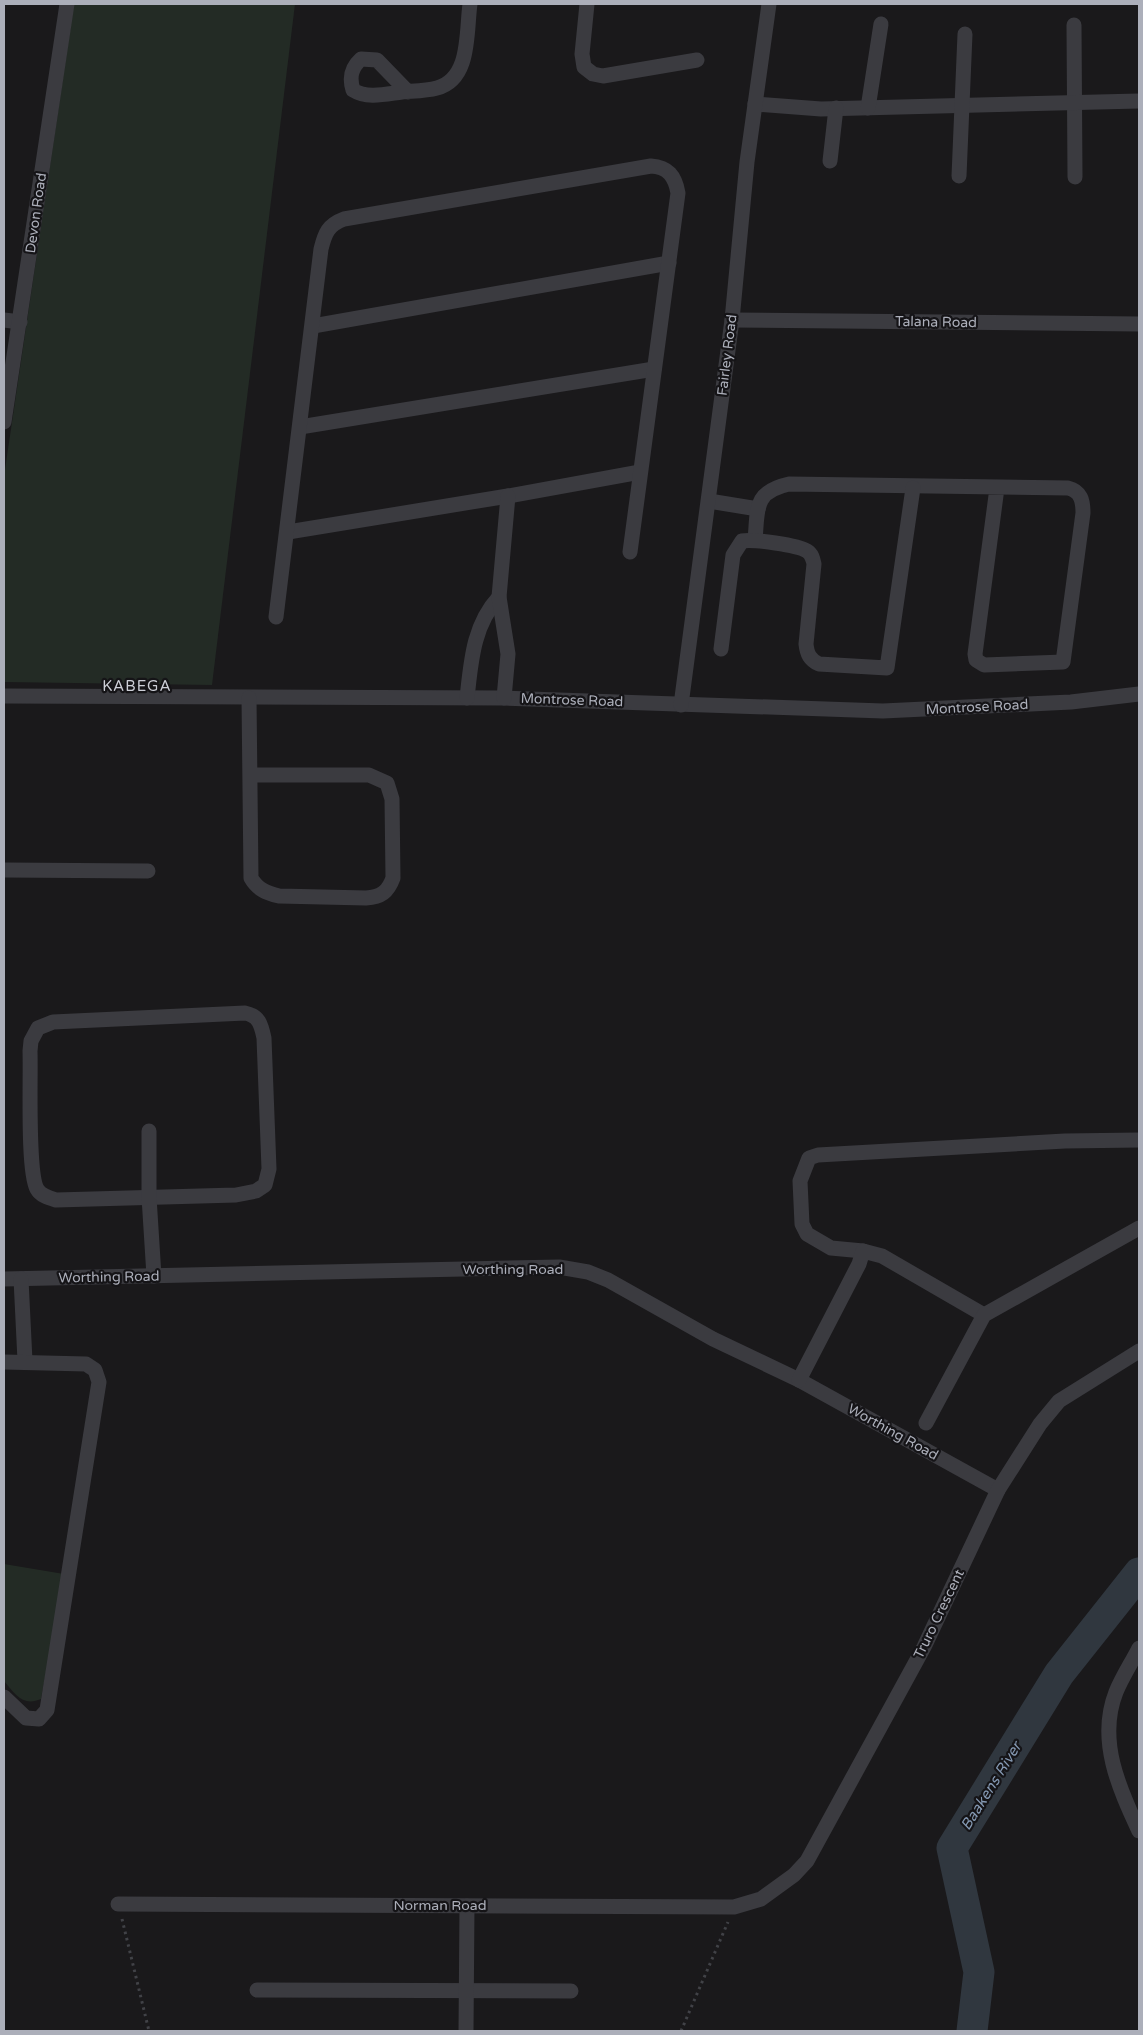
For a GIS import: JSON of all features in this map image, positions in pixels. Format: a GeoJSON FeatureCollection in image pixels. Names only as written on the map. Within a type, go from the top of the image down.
{"type":"FeatureCollection","features":[{"type":"Feature","properties":{"kind":"street","name":"Devon Road"},"geometry":{"type":"LineString","coordinates":[[4,422],[67,4]]}},
{"type":"Feature","properties":{"kind":"street"},"geometry":{"type":"LineString","coordinates":[[408,92],[438,88],[457,75],[462,64],[470,4]]}},
{"type":"Feature","properties":{"kind":"street"},"geometry":{"type":"LineString","coordinates":[[587,4],[582,54],[584,67],[593,74],[604,76],[697,60]]}},
{"type":"Feature","properties":{"kind":"street","name":"Fairley Road"},"geometry":{"type":"LineString","coordinates":[[681,705],[732,320],[755,104],[769,4]]}},
{"type":"Feature","properties":{"kind":"street"},"geometry":{"type":"LineString","coordinates":[[868,108],[881,24]]}},
{"type":"Feature","properties":{"kind":"street"},"geometry":{"type":"LineString","coordinates":[[1074,25],[1075,177]]}},
{"type":"Feature","properties":{"kind":"street"},"geometry":{"type":"LineString","coordinates":[[959,176],[965,34]]}},
{"type":"Feature","properties":{"kind":"street"},"geometry":{"type":"LineString","coordinates":[[755,104],[868,108],[1139,101]]}},
{"type":"Feature","properties":{"kind":"street"},"geometry":{"type":"LineString","coordinates":[[830,161],[836,108]]}},
{"type":"Feature","properties":{"kind":"street"},"geometry":{"type":"LineString","coordinates":[[276,617],[314,326],[321,249],[326,232],[331,225],[344,219],[651,166],[662,167],[676,180],[678,193],[630,552]]}},
{"type":"Feature","properties":{"kind":"street"},"geometry":{"type":"LineString","coordinates":[[314,326],[669,263]]}},
{"type":"Feature","properties":{"kind":"street"},"geometry":{"type":"LineString","coordinates":[[4,320],[20,322]]}},
{"type":"Feature","properties":{"kind":"street","name":"Talana Road"},"geometry":{"type":"LineString","coordinates":[[732,320],[1139,324]]}},
{"type":"Feature","properties":{"kind":"street"},"geometry":{"type":"LineString","coordinates":[[300,427],[654,369]]}},
{"type":"Feature","properties":{"kind":"street"},"geometry":{"type":"LineString","coordinates":[[288,532],[640,472]]}},
{"type":"Feature","properties":{"kind":"street"},"geometry":{"type":"LineString","coordinates":[[755,540],[758,509],[763,496],[772,488],[789,484],[913,488],[997,488],[1068,488],[1074,489],[1080,496],[1083,513],[1063,662],[984,665],[976,660],[975,654],[997,488]]}},
{"type":"Feature","properties":{"kind":"street"},"geometry":{"type":"LineString","coordinates":[[721,649],[733,555],[742,541],[755,540],[806,550],[812,556],[814,564],[806,651],[813,662],[819,664],[887,668],[913,488]]}},
{"type":"Feature","properties":{"kind":"street"},"geometry":{"type":"LineString","coordinates":[[504,698],[508,654],[498,597],[508,496]]}},
{"type":"Feature","properties":{"kind":"street"},"geometry":{"type":"LineString","coordinates":[[709,502],[758,509]]}},
{"type":"Feature","properties":{"kind":"street"},"geometry":{"type":"LineString","coordinates":[[467,698],[474,642],[491,605],[498,597]]}},
{"type":"Feature","properties":{"kind":"street","name":"Montrose Road"},"geometry":{"type":"LineString","coordinates":[[4,696],[504,698],[883,712],[1071,702],[1139,694]]}},
{"type":"Feature","properties":{"kind":"street"},"geometry":{"type":"LineString","coordinates":[[249,698],[251,878],[255,886],[269,894],[279,896],[366,898],[376,897],[388,890],[393,878],[392,799],[388,783],[369,776],[250,775]]}},
{"type":"Feature","properties":{"kind":"street"},"geometry":{"type":"LineString","coordinates":[[4,870],[148,871]]}},
{"type":"Feature","properties":{"kind":"street"},"geometry":{"type":"LineString","coordinates":[[245,1013],[253,1015],[259,1020],[264,1038],[269,1168],[265,1185],[256,1191],[236,1195],[148,1197],[56,1200],[45,1196],[37,1189],[32,1165],[30,1051],[34,1034],[38,1028],[53,1022],[245,1013]]}},
{"type":"Feature","properties":{"kind":"street"},"geometry":{"type":"LineString","coordinates":[[148,1131],[148,1197],[154,1276]]}},
{"type":"Feature","properties":{"kind":"street"},"geometry":{"type":"LineString","coordinates":[[984,1315],[882,1256],[863,1251],[831,1248],[807,1234],[802,1224],[800,1181],[808,1158],[828,1154],[1066,1141],[1139,1140]]}},
{"type":"Feature","properties":{"kind":"street"},"geometry":{"type":"LineString","coordinates":[[926,1423],[984,1315],[1139,1228]]}},
{"type":"Feature","properties":{"kind":"street"},"geometry":{"type":"LineString","coordinates":[[799,1380],[859,1264],[863,1251]]}},
{"type":"Feature","properties":{"kind":"street","name":"Worthing Road"},"geometry":{"type":"LineString","coordinates":[[4,1279],[559,1267],[588,1272],[608,1280],[713,1339],[799,1380],[998,1490]]}},
{"type":"Feature","properties":{"kind":"street"},"geometry":{"type":"LineString","coordinates":[[21,1279],[26,1361]]}},
{"type":"Feature","properties":{"kind":"street","name":"Truro Crescent"},"geometry":{"type":"LineString","coordinates":[[761,1899],[794,1875],[807,1861],[924,1647],[998,1490],[1040,1424],[1059,1401],[1139,1351]]}},
{"type":"Feature","properties":{"kind":"street"},"geometry":{"type":"LineString","coordinates":[[4,1362],[26,1361],[86,1364],[95,1370],[99,1382],[47,1710],[39,1719],[26,1718],[4,1697]]}},
{"type":"Feature","properties":{"kind":"street"},"geometry":{"type":"LineString","coordinates":[[1139,1648],[1116,1692],[1109,1716],[1113,1770],[1122,1795],[1139,1831]]}},
{"type":"Feature","properties":{"kind":"street","name":"Norman Road"},"geometry":{"type":"LineString","coordinates":[[118,1904],[734,1907],[761,1899]]}},
{"type":"Feature","properties":{"kind":"street"},"geometry":{"type":"LineString","coordinates":[[466,2031],[468,1906]]}},
{"type":"Feature","properties":{"kind":"street"},"geometry":{"type":"LineString","coordinates":[[257,1990],[571,1991]]}},
{"type":"Feature","properties":{"kind":"path"},"geometry":{"type":"LineString","coordinates":[[118,1904],[149,2031]]}},
{"type":"Feature","properties":{"kind":"path"},"geometry":{"type":"LineString","coordinates":[[681,2031],[734,1907]]}},
{"type":"Feature","properties":{"kind":"shaded area"},"geometry":{"type":"Polygon","coordinates":[[[74,4],[295,4],[212,685],[4,682],[4,476],[74,4]]]}},
{"type":"Feature","properties":{"kind":"shaded area"},"geometry":{"type":"Polygon","coordinates":[[[4,1564],[64,1574],[41,1699],[35,1701],[20,1698],[4,1681],[4,1564]]]}},
{"type":"Feature","properties":{"kind":"waterway","name":"Baakens River"},"geometry":{"type":"LineString","coordinates":[[972,2031],[979,1972],[952,1848],[1059,1674],[1139,1573]]}},
{"type":"Feature","properties":{"kind":"district","name":"KABEGA"},"geometry":{"type":"Point","coordinates":[137,686]}}]}
